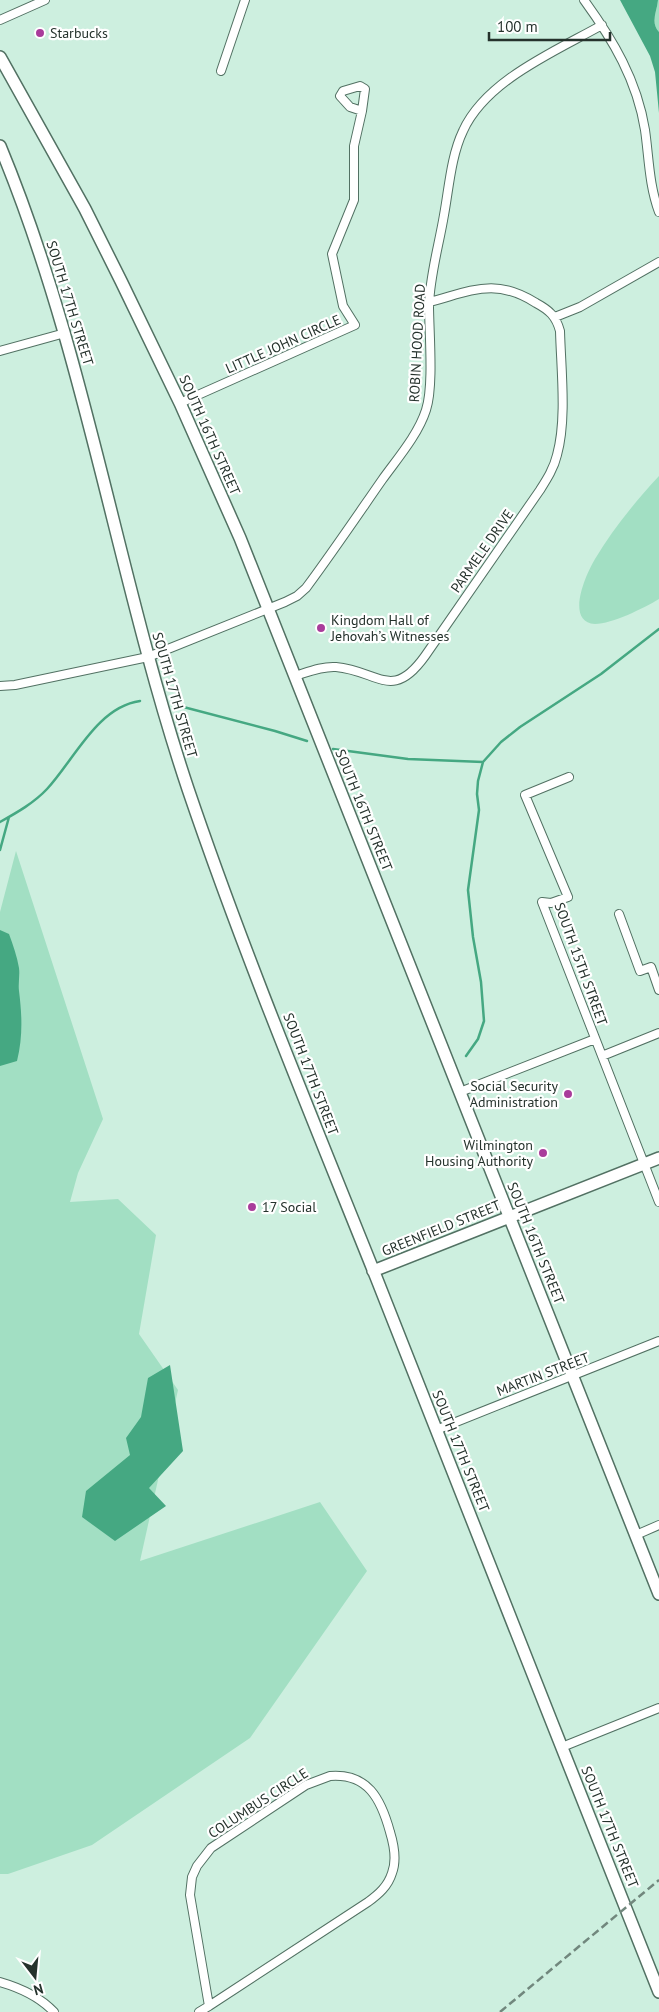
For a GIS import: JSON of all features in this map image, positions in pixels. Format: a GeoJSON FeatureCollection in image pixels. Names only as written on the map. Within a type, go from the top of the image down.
{"type":"FeatureCollection","features":[{"type":"Feature","properties":{"kind":"main road","name":"SOUTH 16TH STREET"},"geometry":{"type":"LineString","coordinates":[[0,57],[88,216],[180,403],[240,538],[659,1594]]}},
{"type":"Feature","properties":{"kind":"main road","name":"SOUTH 17TH STREET"},"geometry":{"type":"LineString","coordinates":[[0,146],[17,187],[43,261],[65,333],[148,657],[172,742],[226,898],[659,1992]]}},
{"type":"Feature","properties":{"kind":"main road","name":"GREENFIELD STREET"},"geometry":{"type":"LineString","coordinates":[[373,1271],[659,1158]]}},
{"type":"Feature","properties":{"kind":"street"},"geometry":{"type":"LineString","coordinates":[[0,20],[45,0]]}},
{"type":"Feature","properties":{"kind":"street"},"geometry":{"type":"LineString","coordinates":[[221,71],[244,0]]}},
{"type":"Feature","properties":{"kind":"street"},"geometry":{"type":"LineString","coordinates":[[584,0],[602,25],[619,54],[634,88],[645,131],[650,183],[659,212]]}},
{"type":"Feature","properties":{"kind":"street","name":"ROBIN HOOD ROAD"},"geometry":{"type":"LineString","coordinates":[[0,686],[15,686],[148,657],[297,596],[306,588],[419,425],[426,410],[429,394],[429,302],[458,144],[468,120],[509,79],[530,65],[602,25]]}},
{"type":"Feature","properties":{"kind":"street","name":"LITTLE JOHN CIRCLE"},"geometry":{"type":"LineString","coordinates":[[180,403],[355,325],[343,306],[332,254],[354,200],[354,146],[362,111]]}},
{"type":"Feature","properties":{"kind":"street"},"geometry":{"type":"LineString","coordinates":[[429,302],[473,290],[501,288],[515,291],[556,317],[580,307],[659,262]]}},
{"type":"Feature","properties":{"kind":"street","name":"PARMELE DRIVE"},"geometry":{"type":"LineString","coordinates":[[295,676],[318,669],[335,667],[381,680],[396,681],[411,673],[421,661],[553,469],[561,439],[562,418],[560,331],[556,317]]}},
{"type":"Feature","properties":{"kind":"street"},"geometry":{"type":"LineString","coordinates":[[0,350],[65,333]]}},
{"type":"Feature","properties":{"kind":"street","name":"SOUTH 15TH STREET"},"geometry":{"type":"LineString","coordinates":[[569,777],[526,795],[568,897],[551,903],[542,902],[659,1202]]}},
{"type":"Feature","properties":{"kind":"street"},"geometry":{"type":"LineString","coordinates":[[619,914],[640,971],[650,967],[659,990]]}},
{"type":"Feature","properties":{"kind":"street"},"geometry":{"type":"LineString","coordinates":[[602,1056],[659,1033]]}},
{"type":"Feature","properties":{"kind":"street"},"geometry":{"type":"LineString","coordinates":[[460,1092],[596,1038]]}},
{"type":"Feature","properties":{"kind":"street","name":"MARTIN STREET"},"geometry":{"type":"LineString","coordinates":[[436,1430],[659,1341]]}},
{"type":"Feature","properties":{"kind":"street"},"geometry":{"type":"LineString","coordinates":[[636,1535],[659,1525]]}},
{"type":"Feature","properties":{"kind":"street"},"geometry":{"type":"LineString","coordinates":[[562,1747],[659,1708]]}},
{"type":"Feature","properties":{"kind":"street","name":"COLUMBUS CIRCLE"},"geometry":{"type":"LineString","coordinates":[[199,2012],[209,2006],[368,1902],[386,1886],[394,1865],[392,1840],[381,1804],[364,1783],[337,1775],[311,1782],[220,1841],[203,1856],[192,1878],[190,1896],[209,2006]]}},
{"type":"Feature","properties":{"kind":"street"},"geometry":{"type":"LineString","coordinates":[[0,1982],[26,1991],[45,2003],[54,2012]]}},
{"type":"Feature","properties":{"kind":"shaded area"},"geometry":{"type":"Polygon","coordinates":[[[620,0],[658,0],[654,21],[659,32],[659,113],[655,72],[650,56],[620,0]]]}},
{"type":"Feature","properties":{"kind":"shaded area"},"geometry":{"type":"Polygon","coordinates":[[[659,0],[659,32],[654,21],[659,0]]]}},
{"type":"Feature","properties":{"kind":"shaded area"},"geometry":{"type":"Polygon","coordinates":[[[659,476],[659,599],[637,611],[610,621],[595,624],[586,621],[581,615],[579,606],[583,585],[591,565],[617,526],[659,476]]]}},
{"type":"Feature","properties":{"kind":"shaded area"},"geometry":{"type":"Polygon","coordinates":[[[16,851],[103,1119],[78,1173],[70,1202],[118,1199],[156,1235],[139,1334],[178,1390],[140,1561],[320,1502],[367,1571],[250,1738],[92,1845],[8,1874],[0,1874],[0,912],[16,851]]]}},
{"type":"Feature","properties":{"kind":"shaded area"},"geometry":{"type":"Polygon","coordinates":[[[0,930],[9,934],[18,964],[21,1026],[17,1061],[0,1066],[0,930]]]}},
{"type":"Feature","properties":{"kind":"shaded area"},"geometry":{"type":"Polygon","coordinates":[[[170,1365],[183,1451],[149,1488],[166,1506],[115,1541],[82,1517],[86,1491],[130,1455],[126,1438],[141,1417],[148,1378],[170,1365]]]}},
{"type":"Feature","properties":{"kind":"waterway"},"geometry":{"type":"LineString","coordinates":[[466,1056],[478,1039],[484,1021],[481,982],[473,937],[468,890],[479,810],[478,781],[483,762],[501,742],[520,727],[601,674],[659,629]]}},
{"type":"Feature","properties":{"kind":"waterway"},"geometry":{"type":"LineString","coordinates":[[0,822],[42,794],[88,736],[111,713],[125,705],[140,701]]}},
{"type":"Feature","properties":{"kind":"waterway"},"geometry":{"type":"LineString","coordinates":[[172,704],[307,741]]}},
{"type":"Feature","properties":{"kind":"waterway"},"geometry":{"type":"LineString","coordinates":[[333,749],[408,759],[483,762]]}},
{"type":"Feature","properties":{"kind":"waterway"},"geometry":{"type":"LineString","coordinates":[[0,850],[9,817]]}},
{"type":"Feature","properties":{"kind":"railway"},"geometry":{"type":"LineString","coordinates":[[500,2012],[659,1880]]}},
{"type":"Feature","properties":{"kind":"place","name":"Starbucks"},"geometry":{"type":"Point","coordinates":[40,33]}},
{"type":"Feature","properties":{"kind":"place","name":"Kingdom Hall of Jehovah’s Witnesses"},"geometry":{"type":"Point","coordinates":[321,628]}},
{"type":"Feature","properties":{"kind":"place","name":"Social Security Administration"},"geometry":{"type":"Point","coordinates":[568,1094]}},
{"type":"Feature","properties":{"kind":"place","name":"Wilmington Housing Authority"},"geometry":{"type":"Point","coordinates":[543,1153]}},
{"type":"Feature","properties":{"kind":"place","name":"17 Social"},"geometry":{"type":"Point","coordinates":[252,1207]}}]}
